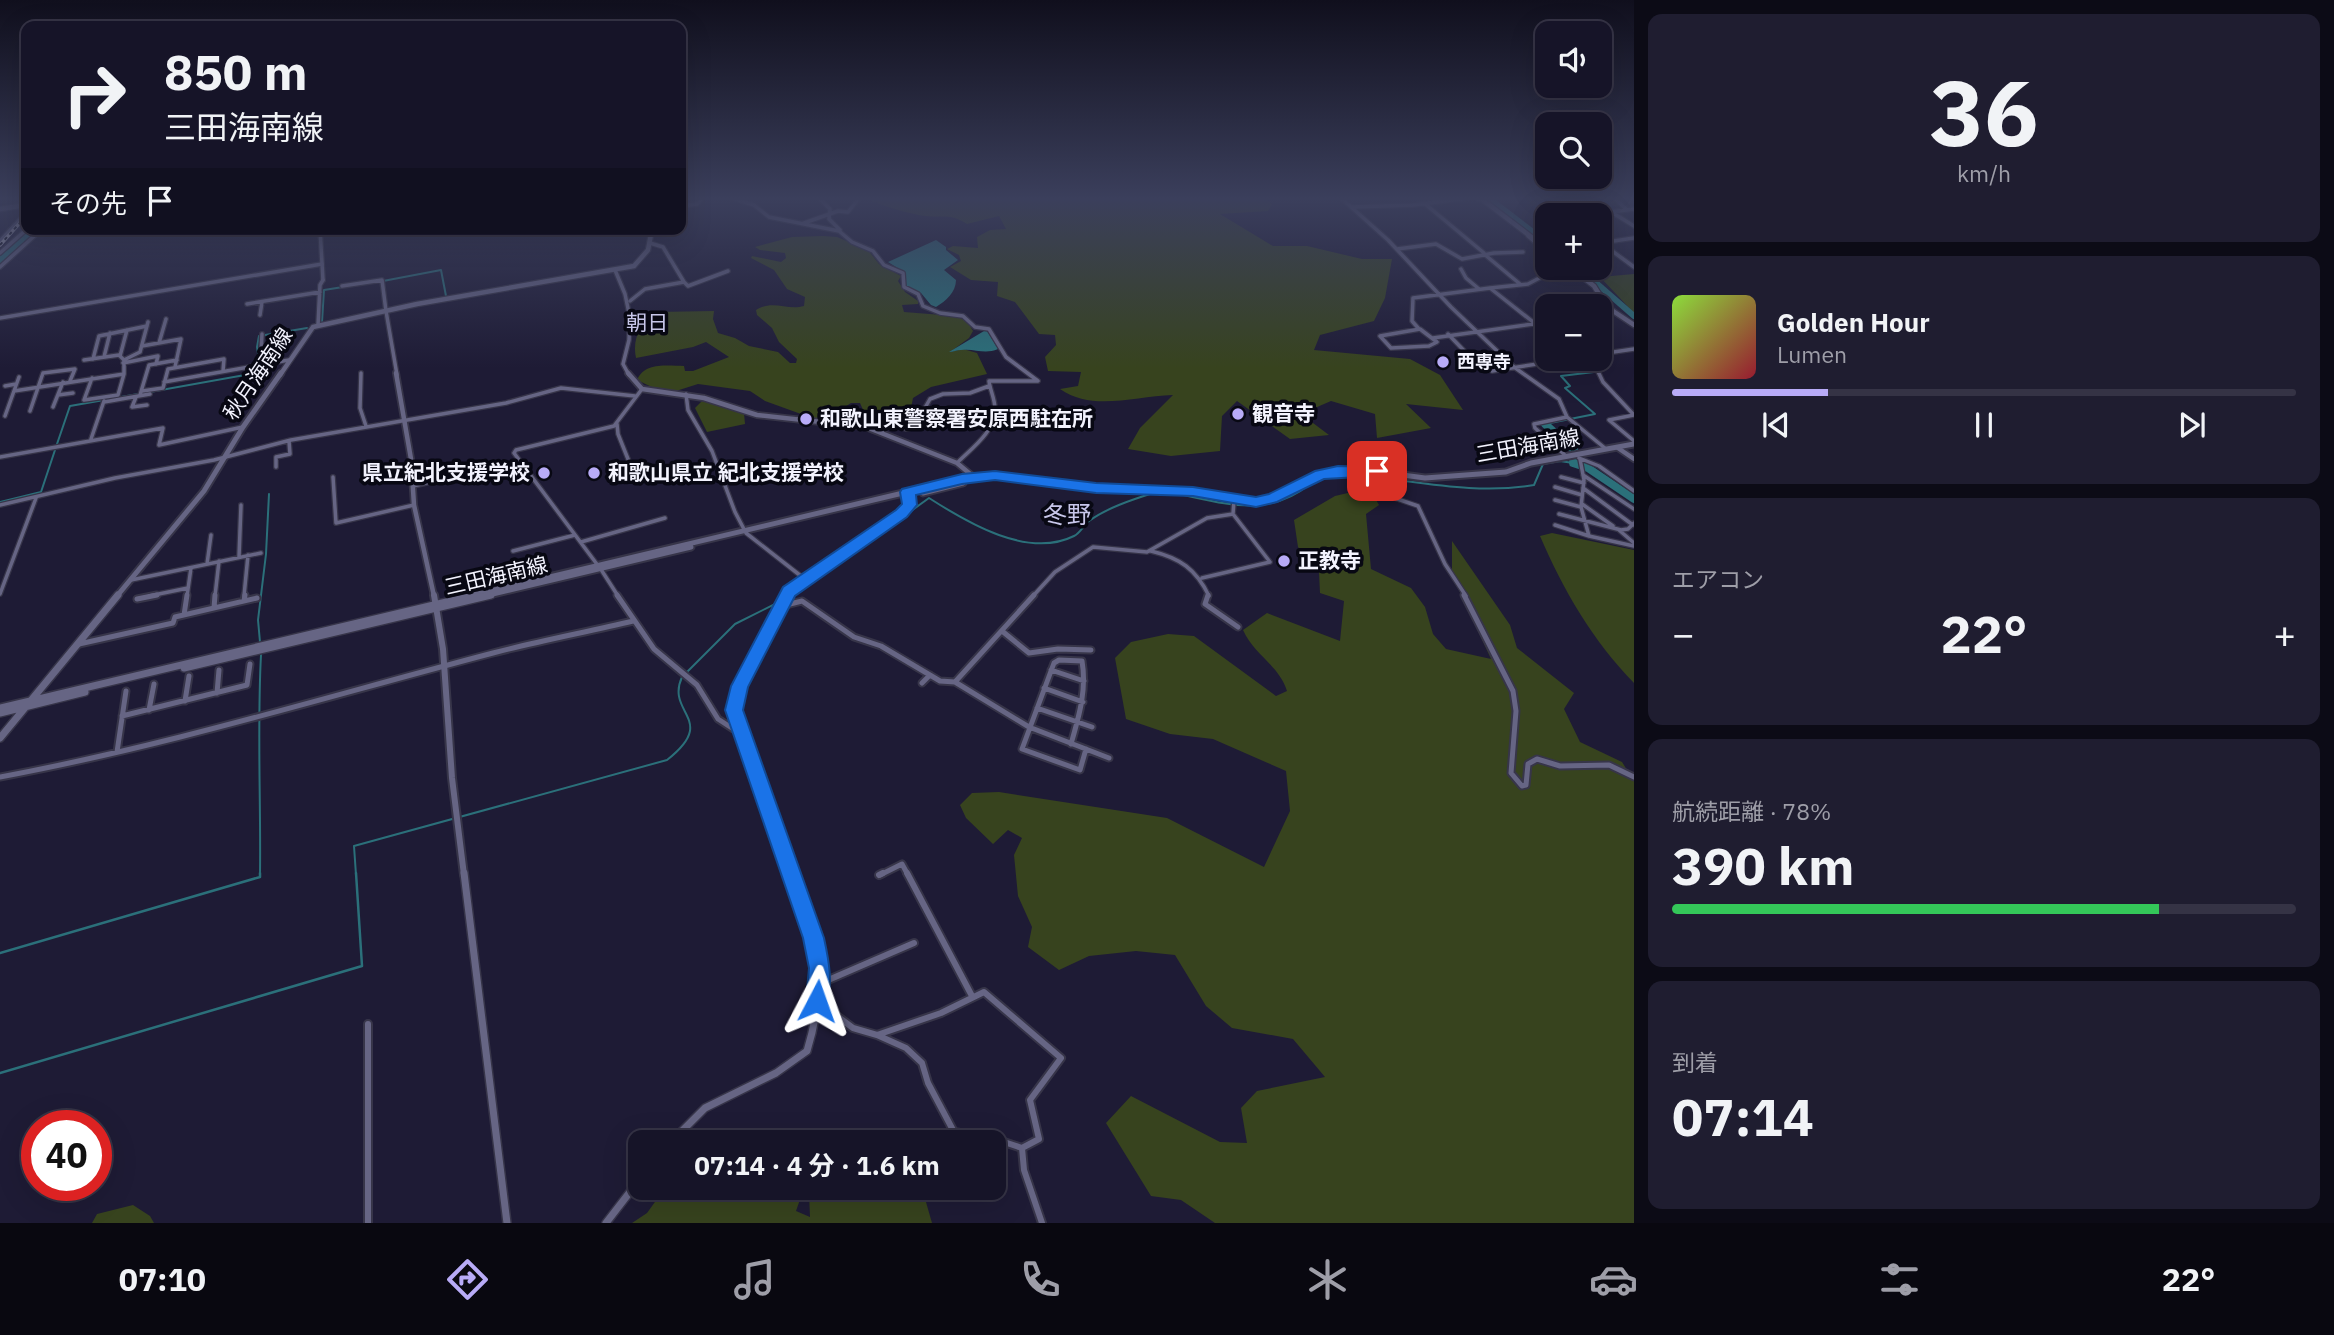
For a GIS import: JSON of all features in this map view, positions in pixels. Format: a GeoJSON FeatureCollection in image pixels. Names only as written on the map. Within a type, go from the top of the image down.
{"type":"FeatureCollection","features":[{"type":"Feature","properties":{"kind":"main road","name":"秋月海南線"},"geometry":{"type":"LineString","coordinates":[[0,738],[204,491],[243,427],[309,330],[318,325],[386,311],[615,270],[639,264],[644,254]]}},
{"type":"Feature","properties":{"kind":"main road"},"geometry":{"type":"LineString","coordinates":[[1587,280],[1598,294]]}},
{"type":"Feature","properties":{"kind":"main road"},"geometry":{"type":"LineString","coordinates":[[1612,312],[1634,325]]}},
{"type":"Feature","properties":{"kind":"main road","name":"三田海南線"},"geometry":{"type":"LineString","coordinates":[[28,704],[975,478],[995,475],[1096,488],[1185,491],[1234,500],[1263,501],[1320,474],[1365,470],[1425,478],[1506,472],[1531,463],[1577,462],[1634,443]]}},
{"type":"Feature","properties":{"kind":"main road"},"geometry":{"type":"LineString","coordinates":[[0,710],[28,704]]}},
{"type":"Feature","properties":{"kind":"street"},"geometry":{"type":"LineString","coordinates":[[0,267],[14,254]]}},
{"type":"Feature","properties":{"kind":"street"},"geometry":{"type":"LineString","coordinates":[[318,325],[323,280],[321,254]]}},
{"type":"Feature","properties":{"kind":"street"},"geometry":{"type":"LineString","coordinates":[[667,254],[688,286],[728,271]]}},
{"type":"Feature","properties":{"kind":"street"},"geometry":{"type":"LineString","coordinates":[[875,254],[884,265],[904,273],[904,288],[918,295],[923,306],[943,314],[959,313],[971,319],[975,327],[989,328],[1006,357],[1038,381],[1021,383],[992,380],[989,386],[995,410],[992,422],[976,446],[957,463]]}},
{"type":"Feature","properties":{"kind":"street"},"geometry":{"type":"LineString","coordinates":[[1401,254],[1475,330],[1514,367],[1559,400],[1567,417],[1607,450]]}},
{"type":"Feature","properties":{"kind":"street"},"geometry":{"type":"LineString","coordinates":[[1451,254],[1458,259],[1484,254]]}},
{"type":"Feature","properties":{"kind":"street"},"geometry":{"type":"LineString","coordinates":[[1484,254],[1520,285]]}},
{"type":"Feature","properties":{"kind":"street"},"geometry":{"type":"LineString","coordinates":[[1616,254],[1634,267]]}},
{"type":"Feature","properties":{"kind":"street"},"geometry":{"type":"LineString","coordinates":[[0,318],[322,264]]}},
{"type":"Feature","properties":{"kind":"street"},"geometry":{"type":"LineString","coordinates":[[1461,268],[1466,278],[1479,290]]}},
{"type":"Feature","properties":{"kind":"street"},"geometry":{"type":"LineString","coordinates":[[615,270],[629,301],[631,334],[623,364],[633,381],[642,389],[686,394],[757,415],[866,427],[957,463],[975,478]]}},
{"type":"Feature","properties":{"kind":"street"},"geometry":{"type":"LineString","coordinates":[[342,286],[382,280],[414,505],[436,606],[444,666],[452,778],[507,1223]]}},
{"type":"Feature","properties":{"kind":"street"},"geometry":{"type":"LineString","coordinates":[[1420,330],[1380,336],[1391,348],[1429,346],[1437,342],[1412,321],[1413,298],[1520,285],[1536,280]]}},
{"type":"Feature","properties":{"kind":"street"},"geometry":{"type":"LineString","coordinates":[[629,301],[645,289],[684,282]]}},
{"type":"Feature","properties":{"kind":"street"},"geometry":{"type":"LineString","coordinates":[[1490,288],[1534,323]]}},
{"type":"Feature","properties":{"kind":"street"},"geometry":{"type":"LineString","coordinates":[[247,304],[320,292]]}},
{"type":"Feature","properties":{"kind":"street"},"geometry":{"type":"LineString","coordinates":[[260,315],[262,302]]}},
{"type":"Feature","properties":{"kind":"street"},"geometry":{"type":"LineString","coordinates":[[159,343],[166,319]]}},
{"type":"Feature","properties":{"kind":"street"},"geometry":{"type":"LineString","coordinates":[[1432,338],[1534,323]]}},
{"type":"Feature","properties":{"kind":"street"},"geometry":{"type":"LineString","coordinates":[[93,359],[99,335],[147,324],[139,353],[124,361]]}},
{"type":"Feature","properties":{"kind":"street"},"geometry":{"type":"LineString","coordinates":[[120,356],[127,330]]}},
{"type":"Feature","properties":{"kind":"street"},"geometry":{"type":"LineString","coordinates":[[104,357],[110,334]]}},
{"type":"Feature","properties":{"kind":"street"},"geometry":{"type":"LineString","coordinates":[[262,334],[261,353],[265,363]]}},
{"type":"Feature","properties":{"kind":"street"},"geometry":{"type":"LineString","coordinates":[[1448,334],[1485,369],[1492,371],[1535,364]]}},
{"type":"Feature","properties":{"kind":"street"},"geometry":{"type":"LineString","coordinates":[[142,346],[181,339],[175,368]]}},
{"type":"Feature","properties":{"kind":"street"},"geometry":{"type":"LineString","coordinates":[[1612,353],[1634,349]]}},
{"type":"Feature","properties":{"kind":"street"},"geometry":{"type":"LineString","coordinates":[[84,360],[120,356]]}},
{"type":"Feature","properties":{"kind":"street"},"geometry":{"type":"LineString","coordinates":[[105,399],[118,395],[124,374],[124,361],[120,356]]}},
{"type":"Feature","properties":{"kind":"street"},"geometry":{"type":"LineString","coordinates":[[124,361],[158,356],[156,364]]}},
{"type":"Feature","properties":{"kind":"street"},"geometry":{"type":"LineString","coordinates":[[92,378],[84,400],[139,394],[163,388],[168,369],[224,359],[223,371]]}},
{"type":"Feature","properties":{"kind":"street"},"geometry":{"type":"LineString","coordinates":[[148,405],[132,407],[149,365],[177,360]]}},
{"type":"Feature","properties":{"kind":"street"},"geometry":{"type":"LineString","coordinates":[[164,382],[289,360]]}},
{"type":"Feature","properties":{"kind":"street"},"geometry":{"type":"LineString","coordinates":[[30,411],[43,373],[75,369],[70,381]]}},
{"type":"Feature","properties":{"kind":"street"},"geometry":{"type":"LineString","coordinates":[[1598,371],[1603,382],[1634,415],[1609,420],[1634,443]]}},
{"type":"Feature","properties":{"kind":"street"},"geometry":{"type":"LineString","coordinates":[[362,373],[360,399],[366,426]]}},
{"type":"Feature","properties":{"kind":"street"},"geometry":{"type":"LineString","coordinates":[[14,391],[124,374]]}},
{"type":"Feature","properties":{"kind":"street"},"geometry":{"type":"LineString","coordinates":[[5,415],[19,377]]}},
{"type":"Feature","properties":{"kind":"street"},"geometry":{"type":"LineString","coordinates":[[53,407],[63,382]]}},
{"type":"Feature","properties":{"kind":"street"},"geometry":{"type":"LineString","coordinates":[[5,386],[16,384]]}},
{"type":"Feature","properties":{"kind":"street"},"geometry":{"type":"LineString","coordinates":[[881,433],[882,422],[906,429],[914,426],[930,399],[943,394],[970,393],[989,386]]}},
{"type":"Feature","properties":{"kind":"street"},"geometry":{"type":"LineString","coordinates":[[0,505],[289,441],[506,403],[561,388],[635,396]]}},
{"type":"Feature","properties":{"kind":"street"},"geometry":{"type":"LineString","coordinates":[[642,389],[617,423],[608,428],[516,450],[514,453],[599,567],[654,649],[697,685],[718,719],[741,734]]}},
{"type":"Feature","properties":{"kind":"street"},"geometry":{"type":"LineString","coordinates":[[58,395],[73,393]]}},
{"type":"Feature","properties":{"kind":"street"},"geometry":{"type":"LineString","coordinates":[[139,394],[150,394]]}},
{"type":"Feature","properties":{"kind":"street"},"geometry":{"type":"LineString","coordinates":[[686,394],[688,410],[712,451],[746,532],[806,580]]}},
{"type":"Feature","properties":{"kind":"street"},"geometry":{"type":"LineString","coordinates":[[90,440],[105,399]]}},
{"type":"Feature","properties":{"kind":"street"},"geometry":{"type":"LineString","coordinates":[[1567,417],[1535,424],[1535,428],[1634,509]]}},
{"type":"Feature","properties":{"kind":"street"},"geometry":{"type":"LineString","coordinates":[[617,423],[618,434],[630,464],[625,470]]}},
{"type":"Feature","properties":{"kind":"street"},"geometry":{"type":"LineString","coordinates":[[0,457],[163,428],[159,445],[243,427]]}},
{"type":"Feature","properties":{"kind":"street"},"geometry":{"type":"LineString","coordinates":[[276,467],[276,457],[290,454],[289,441]]}},
{"type":"Feature","properties":{"kind":"street"},"geometry":{"type":"LineString","coordinates":[[1618,448],[1634,458]]}},
{"type":"Feature","properties":{"kind":"street"},"geometry":{"type":"LineString","coordinates":[[1577,462],[1583,486],[1581,506],[1589,536]]}},
{"type":"Feature","properties":{"kind":"street"},"geometry":{"type":"LineString","coordinates":[[1577,462],[1599,466],[1634,491]]}},
{"type":"Feature","properties":{"kind":"street"},"geometry":{"type":"LineString","coordinates":[[1365,470],[1369,487],[1374,491],[1418,506],[1424,514],[1445,564],[1481,625],[1513,691],[1516,711],[1511,773],[1514,779],[1522,786],[1526,785],[1528,764],[1537,759],[1560,766],[1609,765],[1634,777]]}},
{"type":"Feature","properties":{"kind":"street"},"geometry":{"type":"LineString","coordinates":[[413,486],[473,472]]}},
{"type":"Feature","properties":{"kind":"street"},"geometry":{"type":"LineString","coordinates":[[332,477],[336,523],[414,505]]}},
{"type":"Feature","properties":{"kind":"street"},"geometry":{"type":"LineString","coordinates":[[1559,514],[1617,529],[1625,530],[1633,524],[1583,486],[1561,477]]}},
{"type":"Feature","properties":{"kind":"street"},"geometry":{"type":"LineString","coordinates":[[1555,487],[1582,495]]}},
{"type":"Feature","properties":{"kind":"street"},"geometry":{"type":"LineString","coordinates":[[681,1130],[710,1105],[798,1060],[807,1051],[817,1001],[820,968],[814,938],[741,734],[734,710],[735,699],[781,603],[806,580],[901,514],[909,505],[908,494]]}},
{"type":"Feature","properties":{"kind":"street"},"geometry":{"type":"LineString","coordinates":[[0,594],[36,497]]}},
{"type":"Feature","properties":{"kind":"street"},"geometry":{"type":"LineString","coordinates":[[1202,578],[1270,562],[1233,514],[1234,500]]}},
{"type":"Feature","properties":{"kind":"street"},"geometry":{"type":"LineString","coordinates":[[1555,500],[1581,506],[1617,529],[1634,545]]}},
{"type":"Feature","properties":{"kind":"street"},"geometry":{"type":"LineString","coordinates":[[240,557],[241,505]]}},
{"type":"Feature","properties":{"kind":"street"},"geometry":{"type":"LineString","coordinates":[[1150,550],[1207,519],[1233,514]]}},
{"type":"Feature","properties":{"kind":"street"},"geometry":{"type":"LineString","coordinates":[[581,542],[665,518]]}},
{"type":"Feature","properties":{"kind":"street"},"geometry":{"type":"LineString","coordinates":[[1555,525],[1589,536],[1634,545]]}},
{"type":"Feature","properties":{"kind":"street"},"geometry":{"type":"LineString","coordinates":[[207,564],[211,535]]}},
{"type":"Feature","properties":{"kind":"street"},"geometry":{"type":"LineString","coordinates":[[513,551],[575,535]]}},
{"type":"Feature","properties":{"kind":"street"},"geometry":{"type":"LineString","coordinates":[[955,682],[1055,572],[1093,547],[1150,550],[1182,562],[1202,578],[1209,597],[1205,604],[1238,627]]}},
{"type":"Feature","properties":{"kind":"street"},"geometry":{"type":"LineString","coordinates":[[131,580],[261,553]]}},
{"type":"Feature","properties":{"kind":"street"},"geometry":{"type":"LineString","coordinates":[[244,601],[248,555]]}},
{"type":"Feature","properties":{"kind":"street"},"geometry":{"type":"LineString","coordinates":[[214,608],[219,561]]}},
{"type":"Feature","properties":{"kind":"street"},"geometry":{"type":"LineString","coordinates":[[184,615],[191,568]]}},
{"type":"Feature","properties":{"kind":"street"},"geometry":{"type":"LineString","coordinates":[[137,599],[188,588]]}},
{"type":"Feature","properties":{"kind":"street"},"geometry":{"type":"LineString","coordinates":[[78,644],[173,623],[175,617],[257,598]]}},
{"type":"Feature","properties":{"kind":"street"},"geometry":{"type":"LineString","coordinates":[[781,603],[802,601],[854,637],[881,646],[940,681],[955,682],[1029,727],[1110,758]]}},
{"type":"Feature","properties":{"kind":"street"},"geometry":{"type":"LineString","coordinates":[[0,777],[226,727],[536,642],[633,621]]}},
{"type":"Feature","properties":{"kind":"street"},"geometry":{"type":"LineString","coordinates":[[1002,631],[1028,653],[1058,649],[1091,650]]}},
{"type":"Feature","properties":{"kind":"street"},"geometry":{"type":"LineString","coordinates":[[1071,744],[1083,702],[1082,661],[1059,660],[1051,670],[1022,749],[1080,770],[1086,749]]}},
{"type":"Feature","properties":{"kind":"street"},"geometry":{"type":"LineString","coordinates":[[122,716],[247,685],[250,664]]}},
{"type":"Feature","properties":{"kind":"street"},"geometry":{"type":"LineString","coordinates":[[217,692],[219,670]]}},
{"type":"Feature","properties":{"kind":"street"},"geometry":{"type":"LineString","coordinates":[[1051,670],[1084,681]]}},
{"type":"Feature","properties":{"kind":"street"},"geometry":{"type":"LineString","coordinates":[[922,683],[930,675]]}},
{"type":"Feature","properties":{"kind":"street"},"geometry":{"type":"LineString","coordinates":[[185,701],[189,676]]}},
{"type":"Feature","properties":{"kind":"street"},"geometry":{"type":"LineString","coordinates":[[149,710],[153,684]]}},
{"type":"Feature","properties":{"kind":"street"},"geometry":{"type":"LineString","coordinates":[[1044,688],[1083,702]]}},
{"type":"Feature","properties":{"kind":"street"},"geometry":{"type":"LineString","coordinates":[[117,752],[126,691]]}},
{"type":"Feature","properties":{"kind":"street"},"geometry":{"type":"LineString","coordinates":[[1037,708],[1092,727]]}},
{"type":"Feature","properties":{"kind":"street"},"geometry":{"type":"LineString","coordinates":[[879,875],[902,864],[972,996]]}},
{"type":"Feature","properties":{"kind":"street"},"geometry":{"type":"LineString","coordinates":[[818,984],[914,943]]}},
{"type":"Feature","properties":{"kind":"street"},"geometry":{"type":"LineString","coordinates":[[817,1001],[853,1028],[906,1048],[922,1063],[928,1083],[954,1132],[995,1139],[1022,1148],[1039,1139],[1030,1100],[1060,1058],[984,992],[941,1013],[877,1035]]}},
{"type":"Feature","properties":{"kind":"street"},"geometry":{"type":"LineString","coordinates":[[368,1024],[368,1223]]}},
{"type":"Feature","properties":{"kind":"street"},"geometry":{"type":"LineString","coordinates":[[1022,1148],[1021,1168],[1041,1213],[1042,1223]]}},
{"type":"Feature","properties":{"kind":"street"},"geometry":{"type":"LineString","coordinates":[[609,1221],[628,1195]]}},
{"type":"Feature","properties":{"kind":"shaded area"},"geometry":{"type":"Polygon","coordinates":[[[785,254],[871,254],[879,264],[901,276],[898,281],[905,292],[918,301],[918,304],[902,305],[904,312],[955,316],[967,321],[973,331],[969,338],[950,352],[963,349],[977,353],[987,374],[931,387],[913,398],[907,429],[876,424],[867,419],[860,403],[851,403],[834,414],[812,418],[765,401],[750,391],[698,384],[676,391],[658,390],[637,380],[645,370],[651,368],[684,366],[685,371],[693,371],[729,357],[706,342],[636,358],[638,332],[656,312],[714,311],[713,319],[718,333],[749,346],[778,352],[790,363],[796,363],[797,359],[779,342],[772,328],[757,315],[756,310],[768,305],[804,306],[805,297],[787,289],[774,270],[751,258],[752,256],[781,262],[786,258],[785,254]]]}},
{"type":"Feature","properties":{"kind":"shaded area"},"geometry":{"type":"Polygon","coordinates":[[[905,254],[951,254],[958,260],[944,270],[956,280],[954,288],[947,299],[936,307],[921,293],[906,288],[904,272],[888,262],[905,254]]]}},
{"type":"Feature","properties":{"kind":"shaded area"},"geometry":{"type":"Polygon","coordinates":[[[1341,254],[1362,259],[1392,259],[1385,298],[1374,321],[1320,335],[1314,350],[1410,359],[1440,375],[1463,410],[1406,404],[1431,428],[1377,438],[1375,414],[1331,401],[1301,414],[1329,435],[1290,439],[1237,401],[1222,416],[1220,451],[1171,456],[1128,449],[1140,428],[1173,395],[1100,401],[1086,400],[1060,389],[1078,386],[1081,372],[1048,371],[1045,357],[1056,345],[1055,335],[1039,334],[1015,302],[997,296],[998,282],[971,280],[950,267],[961,261],[959,255],[1341,254]]]}},
{"type":"Feature","properties":{"kind":"shaded area"},"geometry":{"type":"Polygon","coordinates":[[[1634,274],[1634,313],[1603,280],[1612,280],[1612,276],[1634,274]]]}},
{"type":"Feature","properties":{"kind":"shaded area"},"geometry":{"type":"Polygon","coordinates":[[[987,331],[998,349],[949,352],[987,331]]]}},
{"type":"Feature","properties":{"kind":"shaded area"},"geometry":{"type":"Polygon","coordinates":[[[703,400],[744,413],[745,424],[707,432],[695,408],[703,400]]]}},
{"type":"Feature","properties":{"kind":"shaded area"},"geometry":{"type":"Polygon","coordinates":[[[1369,488],[1379,505],[1366,514],[1371,569],[1411,588],[1425,607],[1433,634],[1446,649],[1491,659],[1452,575],[1452,541],[1510,625],[1517,648],[1574,693],[1564,709],[1580,742],[1622,762],[1634,781],[1634,1223],[1215,1223],[1181,1200],[1151,1196],[1106,1123],[1131,1096],[1220,1142],[1247,1143],[1241,1108],[1257,1091],[1325,1077],[1293,1039],[1232,1028],[1206,1006],[1175,955],[1136,951],[1089,956],[1059,970],[1028,947],[1032,927],[1018,896],[1014,855],[1022,838],[1008,830],[993,844],[966,818],[960,805],[972,793],[999,792],[1167,818],[1264,867],[1290,811],[1286,771],[1213,739],[1170,734],[1126,719],[1115,658],[1131,642],[1168,634],[1194,636],[1276,696],[1287,691],[1278,674],[1253,646],[1243,630],[1267,613],[1340,641],[1344,601],[1320,593],[1319,572],[1298,547],[1294,520],[1335,496],[1369,488]]]}},
{"type":"Feature","properties":{"kind":"shaded area"},"geometry":{"type":"Polygon","coordinates":[[[1552,533],[1634,550],[1634,683],[1605,650],[1569,595],[1540,536],[1552,533]]]}},
{"type":"Feature","properties":{"kind":"shaded area"},"geometry":{"type":"Polygon","coordinates":[[[656,1200],[800,1200],[796,1211],[810,1217],[809,1200],[925,1200],[932,1223],[632,1223],[647,1213],[656,1200]]]}},
{"type":"Feature","properties":{"kind":"shaded area"},"geometry":{"type":"Polygon","coordinates":[[[133,1205],[150,1216],[154,1223],[92,1223],[97,1214],[133,1205]]]}},
{"type":"Feature","properties":{"kind":"waterway"},"geometry":{"type":"LineString","coordinates":[[0,260],[7,254]]}},
{"type":"Feature","properties":{"kind":"waterway"},"geometry":{"type":"LineString","coordinates":[[383,281],[441,270],[446,296]]}},
{"type":"Feature","properties":{"kind":"waterway"},"geometry":{"type":"LineString","coordinates":[[1593,280],[1634,316]]}},
{"type":"Feature","properties":{"kind":"waterway"},"geometry":{"type":"LineString","coordinates":[[322,322],[324,290],[343,287]]}},
{"type":"Feature","properties":{"kind":"waterway"},"geometry":{"type":"LineString","coordinates":[[150,392],[261,372],[257,347],[259,336],[307,328]]}},
{"type":"Feature","properties":{"kind":"waterway"},"geometry":{"type":"LineString","coordinates":[[1545,424],[1595,414],[1565,388],[1570,386],[1561,376],[1594,371]]}},
{"type":"Feature","properties":{"kind":"waterway"},"geometry":{"type":"LineString","coordinates":[[57,444],[70,406],[138,394]]}},
{"type":"Feature","properties":{"kind":"waterway"},"geometry":{"type":"LineString","coordinates":[[1545,424],[1574,450],[1573,463],[1588,468],[1634,499]]}},
{"type":"Feature","properties":{"kind":"waterway"},"geometry":{"type":"LineString","coordinates":[[0,502],[41,492],[55,450]]}},
{"type":"Feature","properties":{"kind":"waterway"},"geometry":{"type":"LineString","coordinates":[[1341,474],[1462,487],[1510,488],[1534,485],[1543,464],[1560,461],[1573,463]]}},
{"type":"Feature","properties":{"kind":"waterway"},"geometry":{"type":"LineString","coordinates":[[1324,477],[1335,474]]}},
{"type":"Feature","properties":{"kind":"waterway"},"geometry":{"type":"LineString","coordinates":[[1179,494],[1230,504],[1263,505],[1294,495],[1310,484]]}},
{"type":"Feature","properties":{"kind":"waterway"},"geometry":{"type":"LineString","coordinates":[[789,599],[929,498],[962,518],[999,535],[1037,543],[1056,542],[1074,536],[1089,521],[1104,512],[1153,493]]}},
{"type":"Feature","properties":{"kind":"waterway"},"geometry":{"type":"LineString","coordinates":[[260,642],[258,620],[266,554],[269,494]]}},
{"type":"Feature","properties":{"kind":"waterway"},"geometry":{"type":"LineString","coordinates":[[686,673],[735,624],[781,601]]}},
{"type":"Feature","properties":{"kind":"waterway"},"geometry":{"type":"LineString","coordinates":[[260,875],[261,655]]}},
{"type":"Feature","properties":{"kind":"waterway"},"geometry":{"type":"LineString","coordinates":[[356,875],[354,846],[667,760],[689,735],[688,717],[680,700],[682,677]]}},
{"type":"Feature","properties":{"kind":"waterway"},"geometry":{"type":"LineString","coordinates":[[0,1073],[362,966],[356,873]]}},
{"type":"Feature","properties":{"kind":"waterway"},"geometry":{"type":"LineString","coordinates":[[0,953],[260,875]]}},
{"type":"Feature","properties":{"kind":"place","name":"西専寺"},"geometry":{"type":"Point","coordinates":[1443,362]}},
{"type":"Feature","properties":{"kind":"place","name":"観音寺"},"geometry":{"type":"Point","coordinates":[1238,414]}},
{"type":"Feature","properties":{"kind":"place","name":"和歌山東警察署安原西駐在所"},"geometry":{"type":"Point","coordinates":[806,419]}},
{"type":"Feature","properties":{"kind":"place","name":"県立紀北支援学校"},"geometry":{"type":"Point","coordinates":[544,473]}},
{"type":"Feature","properties":{"kind":"place","name":"和歌山県立 紀北支援学校"},"geometry":{"type":"Point","coordinates":[594,473]}},
{"type":"Feature","properties":{"kind":"place","name":"正教寺"},"geometry":{"type":"Point","coordinates":[1284,561]}},
{"type":"Feature","properties":{"kind":"district","name":"朝日"},"geometry":{"type":"Point","coordinates":[647,323]}},
{"type":"Feature","properties":{"kind":"district","name":"冬野"},"geometry":{"type":"Point","coordinates":[1067,515]}},
{"type":"Feature","properties":{"kind":"route"},"geometry":{"type":"LineString","coordinates":[[817,1001],[820,968],[814,938],[734,710],[740,686],[789,592],[901,514],[909,505],[907,492],[962,479],[995,475],[1061,485],[1193,492],[1256,502],[1272,498],[1320,474],[1377,471]]}}]}
